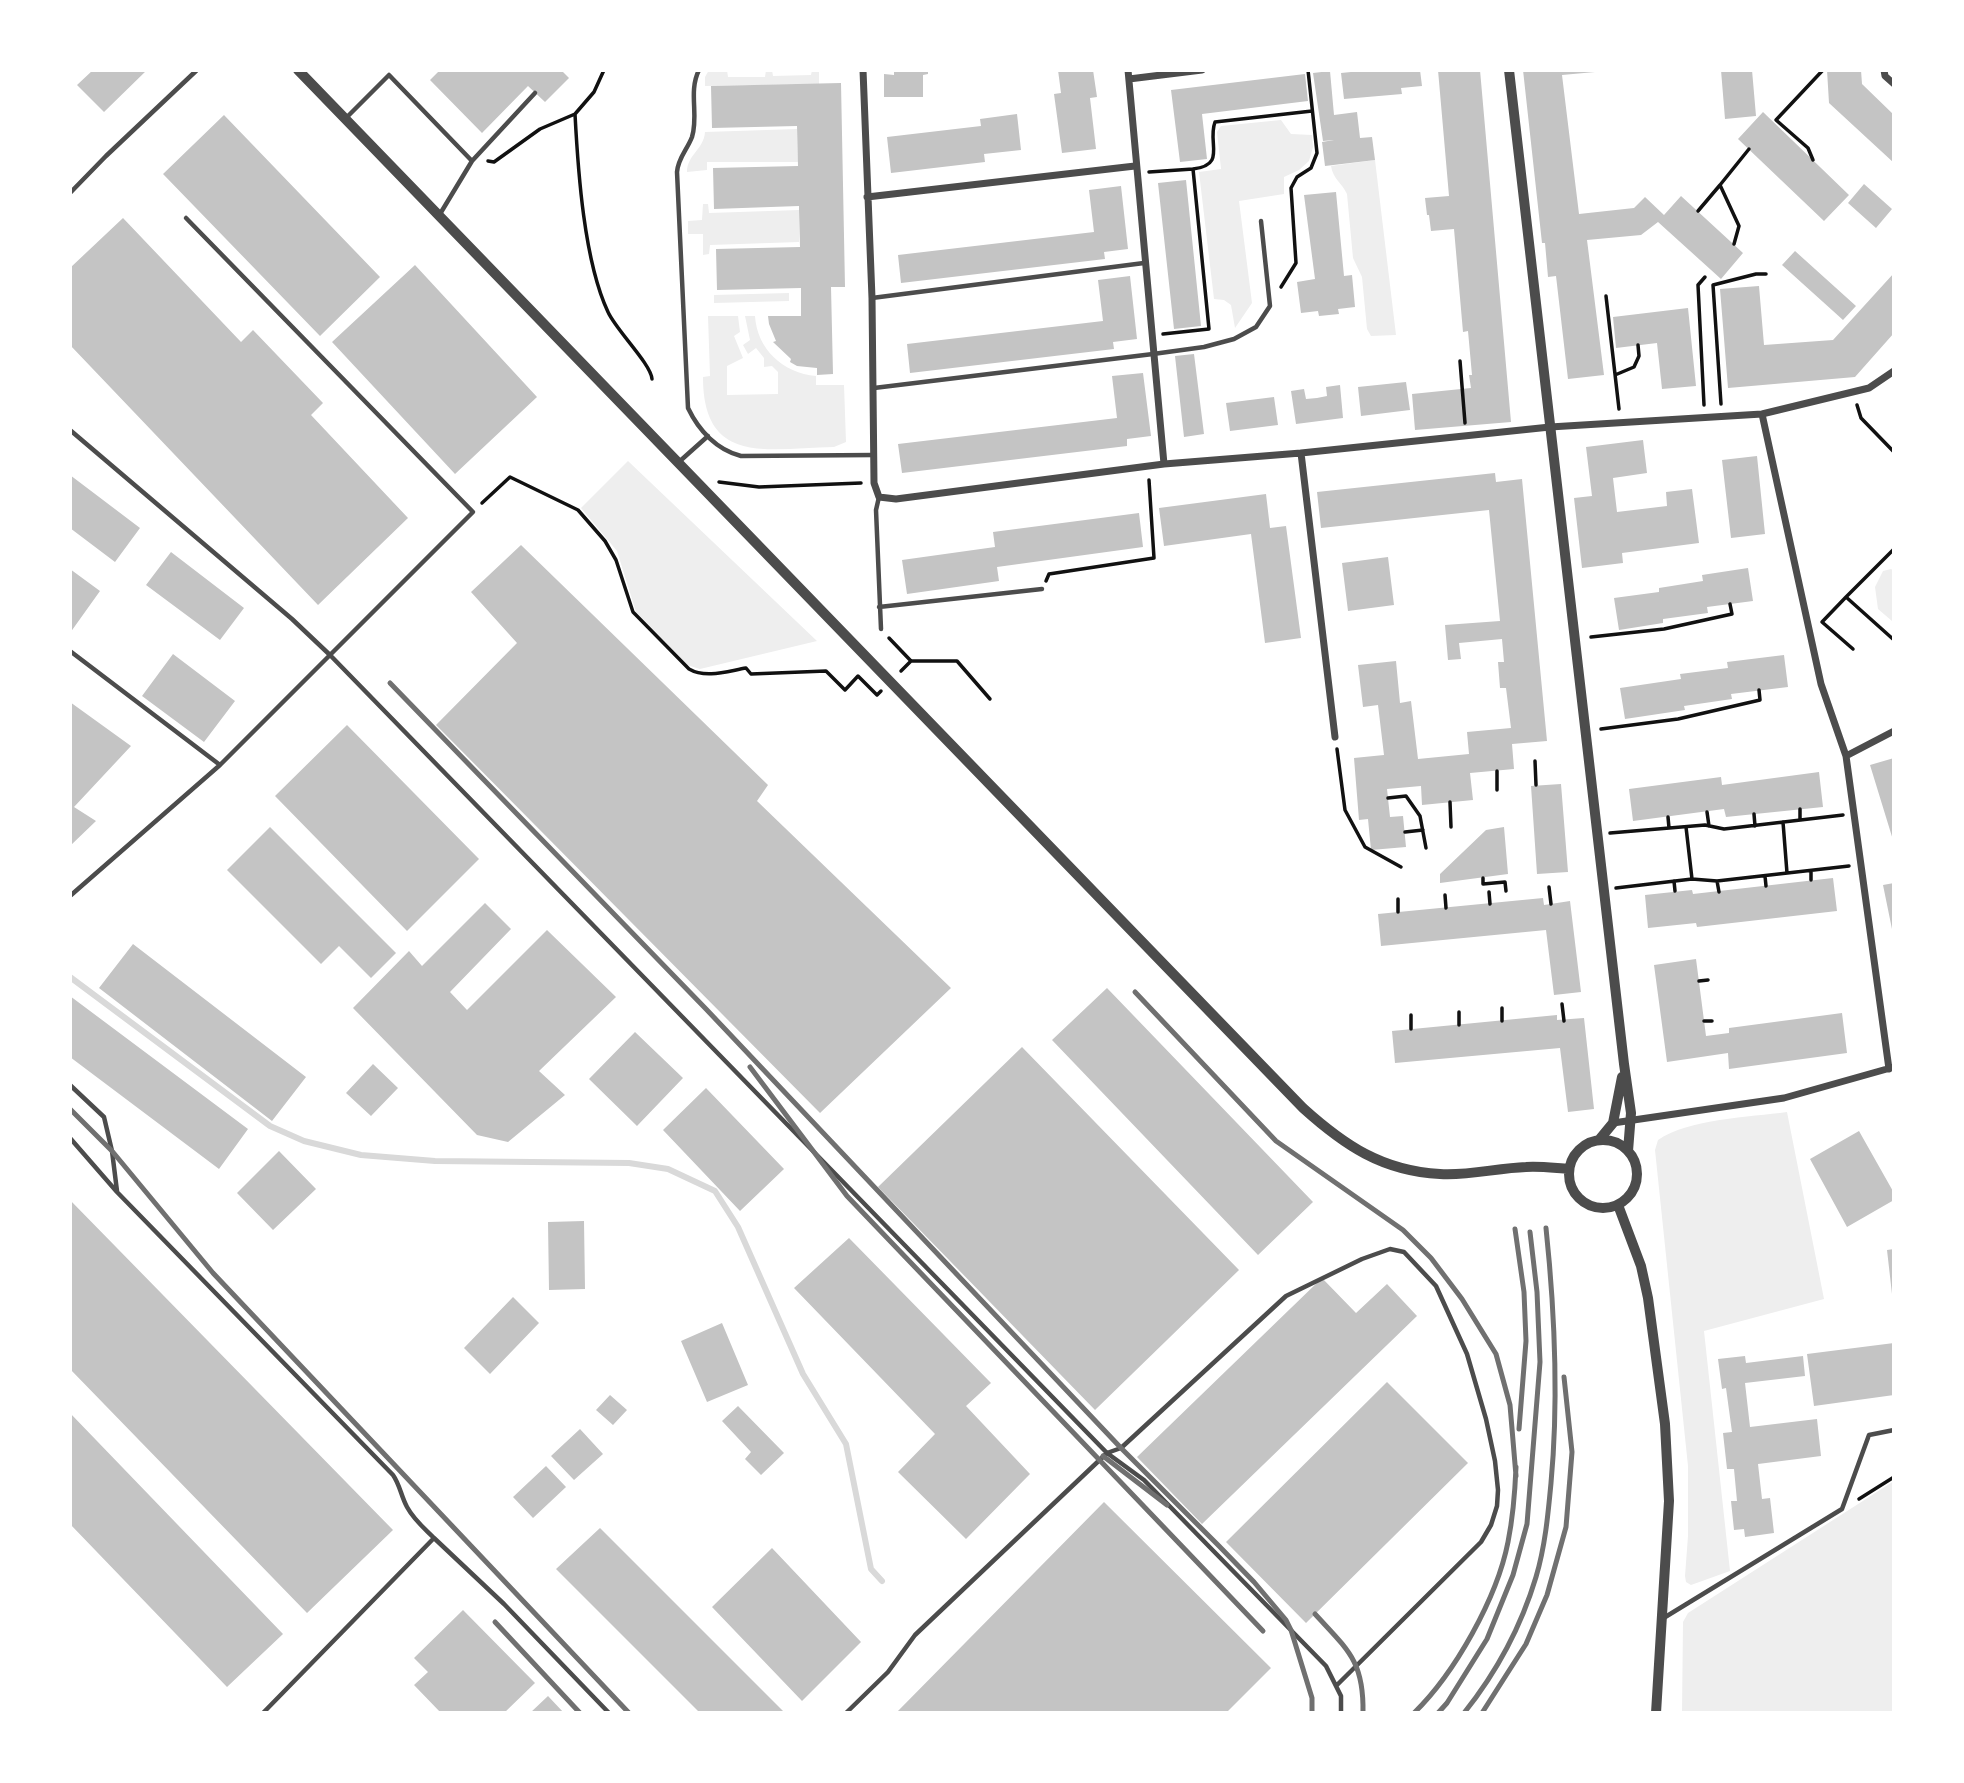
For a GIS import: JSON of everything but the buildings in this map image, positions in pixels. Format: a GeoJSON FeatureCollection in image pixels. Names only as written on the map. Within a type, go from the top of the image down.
{"type":"FeatureCollection","features":[{"type":"Feature","properties":{"kind":"street"},"geometry":{"type":"LineString","coordinates":[[298,70],[1303,1108],[1349,1146],[1374,1160],[1404,1170],[1441,1174],[1528,1166],[1569,1169]]}},
{"type":"Feature","properties":{"kind":"street"},"geometry":{"type":"LineString","coordinates":[[863,70],[872,298],[874,483],[879,497],[896,499],[1164,464],[1301,453],[1550,427],[1762,414],[1869,388],[1894,371]]}},
{"type":"Feature","properties":{"kind":"street"},"geometry":{"type":"LineString","coordinates":[[1128,70],[1164,464]]}},
{"type":"Feature","properties":{"kind":"street"},"geometry":{"type":"LineString","coordinates":[[1129,79],[1202,70]]}},
{"type":"Feature","properties":{"kind":"street"},"geometry":{"type":"LineString","coordinates":[[1509,70],[1631,1120],[1628,1151]]}},
{"type":"Feature","properties":{"kind":"street"},"geometry":{"type":"LineString","coordinates":[[1884,70],[1885,76],[1894,84]]}},
{"type":"Feature","properties":{"kind":"street"},"geometry":{"type":"LineString","coordinates":[[867,197],[1136,170]]}},
{"type":"Feature","properties":{"kind":"street"},"geometry":{"type":"LineString","coordinates":[[1613,1123],[1784,1098],[1891,1068],[1846,756],[1821,684],[1762,414]]}},
{"type":"Feature","properties":{"kind":"street"},"geometry":{"type":"LineString","coordinates":[[1301,453],[1335,737]]}},
{"type":"Feature","properties":{"kind":"street"},"geometry":{"type":"LineString","coordinates":[[1846,756],[1894,731]]}},
{"type":"Feature","properties":{"kind":"street"},"geometry":{"type":"LineString","coordinates":[[1599,1140],[1613,1123],[1624,1064]]}},
{"type":"Feature","properties":{"kind":"street"},"geometry":{"type":"LineString","coordinates":[[1599,1140],[1610,1140],[1628,1151],[1636,1167],[1637,1176],[1631,1192],[1618,1205],[1602,1209],[1586,1204],[1574,1193],[1570,1186],[1569,1169],[1579,1149],[1599,1140]]}},
{"type":"Feature","properties":{"kind":"street"},"geometry":{"type":"LineString","coordinates":[[1618,1205],[1641,1266],[1648,1298],[1665,1424],[1669,1501],[1656,1713]]}},
{"type":"Feature","properties":{"kind":"lane"},"geometry":{"type":"LineString","coordinates":[[70,193],[197,70]]}},
{"type":"Feature","properties":{"kind":"lane"},"geometry":{"type":"LineString","coordinates":[[699,70],[693,87],[692,137],[680,158],[677,172],[687,400],[692,417],[722,449],[741,456],[874,455]]}},
{"type":"Feature","properties":{"kind":"lane"},"geometry":{"type":"LineString","coordinates":[[345,119],[389,75],[472,161]]}},
{"type":"Feature","properties":{"kind":"lane"},"geometry":{"type":"LineString","coordinates":[[439,215],[472,161],[535,93]]}},
{"type":"Feature","properties":{"kind":"lane"},"geometry":{"type":"LineString","coordinates":[[70,896],[220,765],[473,512],[186,218]]}},
{"type":"Feature","properties":{"kind":"lane"},"geometry":{"type":"LineString","coordinates":[[873,388],[1153,354],[1203,347],[1234,339],[1256,327],[1270,306],[1261,221]]}},
{"type":"Feature","properties":{"kind":"lane"},"geometry":{"type":"LineString","coordinates":[[872,298],[1144,263]]}},
{"type":"Feature","properties":{"kind":"lane"},"geometry":{"type":"LineString","coordinates":[[70,430],[292,619],[330,655],[1107,1454],[1133,1470],[1152,1488],[1326,1666],[1342,1696],[1341,1713]]}},
{"type":"Feature","properties":{"kind":"lane"},"geometry":{"type":"LineString","coordinates":[[679,463],[708,436]]}},
{"type":"Feature","properties":{"kind":"lane"},"geometry":{"type":"LineString","coordinates":[[879,497],[876,510],[881,629]]}},
{"type":"Feature","properties":{"kind":"lane"},"geometry":{"type":"LineString","coordinates":[[879,607],[1042,589]]}},
{"type":"Feature","properties":{"kind":"lane"},"geometry":{"type":"LineString","coordinates":[[70,651],[220,765]]}},
{"type":"Feature","properties":{"kind":"lane"},"geometry":{"type":"LineString","coordinates":[[70,1084],[104,1117],[117,1192]]}},
{"type":"Feature","properties":{"kind":"lane"},"geometry":{"type":"LineString","coordinates":[[70,1138],[117,1192],[393,1475],[414,1519],[504,1604],[609,1713]]}},
{"type":"Feature","properties":{"kind":"lane"},"geometry":{"type":"LineString","coordinates":[[846,1713],[888,1672],[915,1635],[1107,1454],[1121,1448],[1286,1296],[1362,1259],[1390,1249],[1404,1252],[1436,1286],[1466,1354],[1496,1461],[1497,1506],[1491,1525],[1481,1542],[1337,1685]]}},
{"type":"Feature","properties":{"kind":"lane"},"geometry":{"type":"LineString","coordinates":[[1661,1620],[1843,1510],[1869,1435],[1894,1430]]}},
{"type":"Feature","properties":{"kind":"lane"},"geometry":{"type":"LineString","coordinates":[[263,1713],[434,1538]]}},
{"type":"Feature","properties":{"kind":"path"},"geometry":{"type":"LineString","coordinates":[[472,161],[494,162],[540,129],[575,114],[594,92],[604,70]]}},
{"type":"Feature","properties":{"kind":"path"},"geometry":{"type":"LineString","coordinates":[[1270,306],[1296,263],[1291,188],[1293,181],[1311,168],[1317,153],[1308,70]]}},
{"type":"Feature","properties":{"kind":"path"},"geometry":{"type":"LineString","coordinates":[[1813,160],[1808,148],[1776,120],[1823,70]]}},
{"type":"Feature","properties":{"kind":"path"},"geometry":{"type":"LineString","coordinates":[[1136,170],[1206,167],[1211,163],[1214,149],[1215,122],[1312,111]]}},
{"type":"Feature","properties":{"kind":"path"},"geometry":{"type":"LineString","coordinates":[[575,114],[591,261],[608,312],[629,346],[651,372],[652,379]]}},
{"type":"Feature","properties":{"kind":"path"},"geometry":{"type":"LineString","coordinates":[[1698,211],[1749,149]]}},
{"type":"Feature","properties":{"kind":"path"},"geometry":{"type":"LineString","coordinates":[[1151,336],[1209,329],[1193,169]]}},
{"type":"Feature","properties":{"kind":"path"},"geometry":{"type":"LineString","coordinates":[[1720,185],[1739,226],[1734,244]]}},
{"type":"Feature","properties":{"kind":"path"},"geometry":{"type":"LineString","coordinates":[[1722,416],[1713,285],[1766,274]]}},
{"type":"Feature","properties":{"kind":"path"},"geometry":{"type":"LineString","coordinates":[[1705,276],[1698,285],[1705,418]]}},
{"type":"Feature","properties":{"kind":"path"},"geometry":{"type":"LineString","coordinates":[[1606,296],[1621,423]]}},
{"type":"Feature","properties":{"kind":"path"},"geometry":{"type":"LineString","coordinates":[[1615,375],[1634,367],[1639,356],[1638,345]]}},
{"type":"Feature","properties":{"kind":"path"},"geometry":{"type":"LineString","coordinates":[[1460,361],[1465,436]]}},
{"type":"Feature","properties":{"kind":"path"},"geometry":{"type":"LineString","coordinates":[[1853,392],[1861,418],[1894,452]]}},
{"type":"Feature","properties":{"kind":"path"},"geometry":{"type":"LineString","coordinates":[[1042,589],[1049,574],[1154,558],[1148,466]]}},
{"type":"Feature","properties":{"kind":"path"},"geometry":{"type":"LineString","coordinates":[[473,512],[510,477],[578,510],[605,541],[616,559],[633,612],[696,673],[746,668],[751,674],[826,671],[845,690],[854,681]]}},
{"type":"Feature","properties":{"kind":"path"},"geometry":{"type":"LineString","coordinates":[[714,481],[759,487],[874,483]]}},
{"type":"Feature","properties":{"kind":"path"},"geometry":{"type":"LineString","coordinates":[[1853,649],[1822,622],[1894,549]]}},
{"type":"Feature","properties":{"kind":"path"},"geometry":{"type":"LineString","coordinates":[[1846,597],[1894,640]]}},
{"type":"Feature","properties":{"kind":"path"},"geometry":{"type":"LineString","coordinates":[[1575,639],[1685,625],[1732,614],[1730,604]]}},
{"type":"Feature","properties":{"kind":"path"},"geometry":{"type":"LineString","coordinates":[[1685,616],[1685,625]]}},
{"type":"Feature","properties":{"kind":"path"},"geometry":{"type":"LineString","coordinates":[[881,629],[911,661]]}},
{"type":"Feature","properties":{"kind":"path"},"geometry":{"type":"LineString","coordinates":[[891,682],[911,661],[957,660],[990,699]]}},
{"type":"Feature","properties":{"kind":"path"},"geometry":{"type":"LineString","coordinates":[[1585,731],[1710,712],[1760,700],[1759,690]]}},
{"type":"Feature","properties":{"kind":"path"},"geometry":{"type":"LineString","coordinates":[[1708,702],[1710,712]]}},
{"type":"Feature","properties":{"kind":"path"},"geometry":{"type":"LineString","coordinates":[[1655,715],[1656,722]]}},
{"type":"Feature","properties":{"kind":"path"},"geometry":{"type":"LineString","coordinates":[[1335,737],[1345,810],[1365,847],[1401,867]]}},
{"type":"Feature","properties":{"kind":"path"},"geometry":{"type":"LineString","coordinates":[[1535,761],[1536,785]]}},
{"type":"Feature","properties":{"kind":"path"},"geometry":{"type":"LineString","coordinates":[[1497,771],[1497,790]]}},
{"type":"Feature","properties":{"kind":"path"},"geometry":{"type":"LineString","coordinates":[[1388,798],[1406,796],[1420,816],[1426,848]]}},
{"type":"Feature","properties":{"kind":"path"},"geometry":{"type":"LineString","coordinates":[[1450,802],[1451,827]]}},
{"type":"Feature","properties":{"kind":"path"},"geometry":{"type":"LineString","coordinates":[[1800,809],[1800,820]]}},
{"type":"Feature","properties":{"kind":"path"},"geometry":{"type":"LineString","coordinates":[[1707,812],[1709,826]]}},
{"type":"Feature","properties":{"kind":"path"},"geometry":{"type":"LineString","coordinates":[[1754,814],[1755,826]]}},
{"type":"Feature","properties":{"kind":"path"},"geometry":{"type":"LineString","coordinates":[[1598,834],[1709,826],[1724,829],[1854,814]]}},
{"type":"Feature","properties":{"kind":"path"},"geometry":{"type":"LineString","coordinates":[[1668,817],[1669,828]]}},
{"type":"Feature","properties":{"kind":"path"},"geometry":{"type":"LineString","coordinates":[[1783,822],[1787,873]]}},
{"type":"Feature","properties":{"kind":"path"},"geometry":{"type":"LineString","coordinates":[[1686,827],[1692,879]]}},
{"type":"Feature","properties":{"kind":"path"},"geometry":{"type":"LineString","coordinates":[[1405,832],[1423,830]]}},
{"type":"Feature","properties":{"kind":"path"},"geometry":{"type":"LineString","coordinates":[[1604,889],[1692,879],[1717,881],[1861,865]]}},
{"type":"Feature","properties":{"kind":"path"},"geometry":{"type":"LineString","coordinates":[[1811,871],[1811,880]]}},
{"type":"Feature","properties":{"kind":"path"},"geometry":{"type":"LineString","coordinates":[[1765,876],[1766,886]]}},
{"type":"Feature","properties":{"kind":"path"},"geometry":{"type":"LineString","coordinates":[[1483,877],[1483,884],[1505,883],[1506,891]]}},
{"type":"Feature","properties":{"kind":"path"},"geometry":{"type":"LineString","coordinates":[[1674,881],[1675,891]]}},
{"type":"Feature","properties":{"kind":"path"},"geometry":{"type":"LineString","coordinates":[[1717,881],[1719,892]]}},
{"type":"Feature","properties":{"kind":"path"},"geometry":{"type":"LineString","coordinates":[[1549,887],[1550,904]]}},
{"type":"Feature","properties":{"kind":"path"},"geometry":{"type":"LineString","coordinates":[[1489,892],[1490,904]]}},
{"type":"Feature","properties":{"kind":"path"},"geometry":{"type":"LineString","coordinates":[[1445,895],[1446,908]]}},
{"type":"Feature","properties":{"kind":"path"},"geometry":{"type":"LineString","coordinates":[[1398,899],[1398,912]]}},
{"type":"Feature","properties":{"kind":"path"},"geometry":{"type":"LineString","coordinates":[[1699,981],[1708,980]]}},
{"type":"Feature","properties":{"kind":"path"},"geometry":{"type":"LineString","coordinates":[[1562,1004],[1564,1021]]}},
{"type":"Feature","properties":{"kind":"path"},"geometry":{"type":"LineString","coordinates":[[1502,1008],[1502,1021]]}},
{"type":"Feature","properties":{"kind":"path"},"geometry":{"type":"LineString","coordinates":[[1459,1012],[1459,1025]]}},
{"type":"Feature","properties":{"kind":"path"},"geometry":{"type":"LineString","coordinates":[[1411,1015],[1411,1029]]}},
{"type":"Feature","properties":{"kind":"path"},"geometry":{"type":"LineString","coordinates":[[1704,1021],[1712,1021]]}},
{"type":"Feature","properties":{"kind":"path"},"geometry":{"type":"LineString","coordinates":[[1843,1510],[1894,1477]]}},
{"type":"Feature","properties":{"kind":"shaded area"},"geometry":{"type":"Polygon","coordinates":[[[709,70],[727,70],[728,77],[765,77],[766,70],[772,70],[773,76],[811,75],[812,70],[819,70],[819,84],[705,86],[705,77],[709,70]]]}},
{"type":"Feature","properties":{"kind":"shaded area"},"geometry":{"type":"Polygon","coordinates":[[[1281,120],[1291,134],[1312,135],[1313,147],[1309,161],[1299,170],[1284,177],[1284,194],[1239,201],[1252,303],[1235,328],[1231,305],[1224,300],[1214,299],[1199,172],[1221,169],[1217,132],[1221,126],[1281,120]]]}},
{"type":"Feature","properties":{"kind":"shaded area"},"geometry":{"type":"Polygon","coordinates":[[[797,129],[798,162],[707,162],[707,170],[687,172],[705,132],[797,129]]]}},
{"type":"Feature","properties":{"kind":"shaded area"},"geometry":{"type":"Polygon","coordinates":[[[1375,160],[1396,335],[1371,336],[1367,329],[1362,277],[1353,258],[1347,194],[1331,166],[1375,160]]]}},
{"type":"Feature","properties":{"kind":"shaded area"},"geometry":{"type":"Polygon","coordinates":[[[703,204],[708,204],[709,213],[799,210],[799,242],[710,245],[709,254],[703,255],[703,234],[688,234],[688,221],[702,220],[703,204]]]}},
{"type":"Feature","properties":{"kind":"shaded area"},"geometry":{"type":"Polygon","coordinates":[[[789,293],[789,301],[714,303],[714,295],[789,293]]]}},
{"type":"Feature","properties":{"kind":"shaded area"},"geometry":{"type":"Polygon","coordinates":[[[708,316],[738,316],[740,332],[734,336],[743,358],[727,366],[727,395],[778,394],[778,372],[772,366],[764,367],[764,358],[756,348],[748,354],[743,345],[750,340],[745,316],[755,316],[766,349],[783,364],[804,374],[816,376],[816,385],[844,385],[846,442],[834,447],[764,449],[744,446],[727,439],[714,426],[706,406],[703,377],[710,376],[708,316]]]}},
{"type":"Feature","properties":{"kind":"shaded area"},"geometry":{"type":"Polygon","coordinates":[[[628,461],[817,641],[700,669],[687,665],[636,612],[617,551],[581,508],[628,461]]]}},
{"type":"Feature","properties":{"kind":"shaded area"},"geometry":{"type":"Polygon","coordinates":[[[1883,571],[1894,571],[1892,621],[1878,609],[1875,587],[1883,571]]]}},
{"type":"Feature","properties":{"kind":"shaded area"},"geometry":{"type":"Polygon","coordinates":[[[1787,1112],[1824,1299],[1704,1331],[1730,1571],[1691,1585],[1686,1582],[1685,1576],[1688,1466],[1655,1150],[1658,1140],[1686,1127],[1787,1112]]]}},
{"type":"Feature","properties":{"kind":"shaded area"},"geometry":{"type":"Polygon","coordinates":[[[1894,1481],[1894,1713],[1682,1713],[1683,1622],[1688,1613],[1894,1481]]]}},
{"type":"Feature","properties":{"kind":"waterway"},"geometry":{"type":"LineString","coordinates":[[70,977],[270,1126],[304,1141],[361,1155],[435,1161],[629,1163],[668,1169],[715,1191],[738,1227],[803,1374],[846,1444],[871,1569],[882,1581]]}},
{"type":"Feature","properties":{"kind":"railway"},"geometry":{"type":"LineString","coordinates":[[390,683],[706,1009],[1121,1448],[1254,1582],[1286,1620],[1291,1630],[1312,1698],[1312,1713]]}},
{"type":"Feature","properties":{"kind":"railway"},"geometry":{"type":"LineString","coordinates":[[1135,992],[1276,1141],[1403,1230],[1431,1258],[1462,1299],[1496,1354],[1510,1405],[1516,1476]]}},
{"type":"Feature","properties":{"kind":"railway"},"geometry":{"type":"LineString","coordinates":[[750,1067],[847,1196],[1263,1631]]}},
{"type":"Feature","properties":{"kind":"railway"},"geometry":{"type":"LineString","coordinates":[[70,1109],[112,1151],[213,1273],[629,1713]]}},
{"type":"Feature","properties":{"kind":"railway"},"geometry":{"type":"LineString","coordinates":[[1464,1713],[1497,1666],[1515,1631],[1530,1596],[1544,1543],[1553,1451],[1555,1387],[1554,1324],[1546,1228]]}},
{"type":"Feature","properties":{"kind":"railway"},"geometry":{"type":"LineString","coordinates":[[1515,1229],[1524,1292],[1526,1341],[1519,1429]]}},
{"type":"Feature","properties":{"kind":"railway"},"geometry":{"type":"LineString","coordinates":[[1438,1713],[1487,1639],[1513,1575],[1527,1524],[1540,1362],[1537,1292],[1530,1232]]}},
{"type":"Feature","properties":{"kind":"railway"},"geometry":{"type":"LineString","coordinates":[[1482,1713],[1526,1644],[1547,1595],[1566,1527],[1572,1452],[1564,1377]]}},
{"type":"Feature","properties":{"kind":"railway"},"geometry":{"type":"LineString","coordinates":[[1103,1456],[1167,1505]]}},
{"type":"Feature","properties":{"kind":"railway"},"geometry":{"type":"LineString","coordinates":[[1414,1713],[1459,1656],[1494,1587],[1510,1533],[1516,1467]]}},
{"type":"Feature","properties":{"kind":"railway"},"geometry":{"type":"LineString","coordinates":[[1315,1614],[1345,1647],[1357,1668],[1363,1695],[1363,1713]]}},
{"type":"Feature","properties":{"kind":"railway"},"geometry":{"type":"LineString","coordinates":[[495,1622],[580,1713]]}}]}
